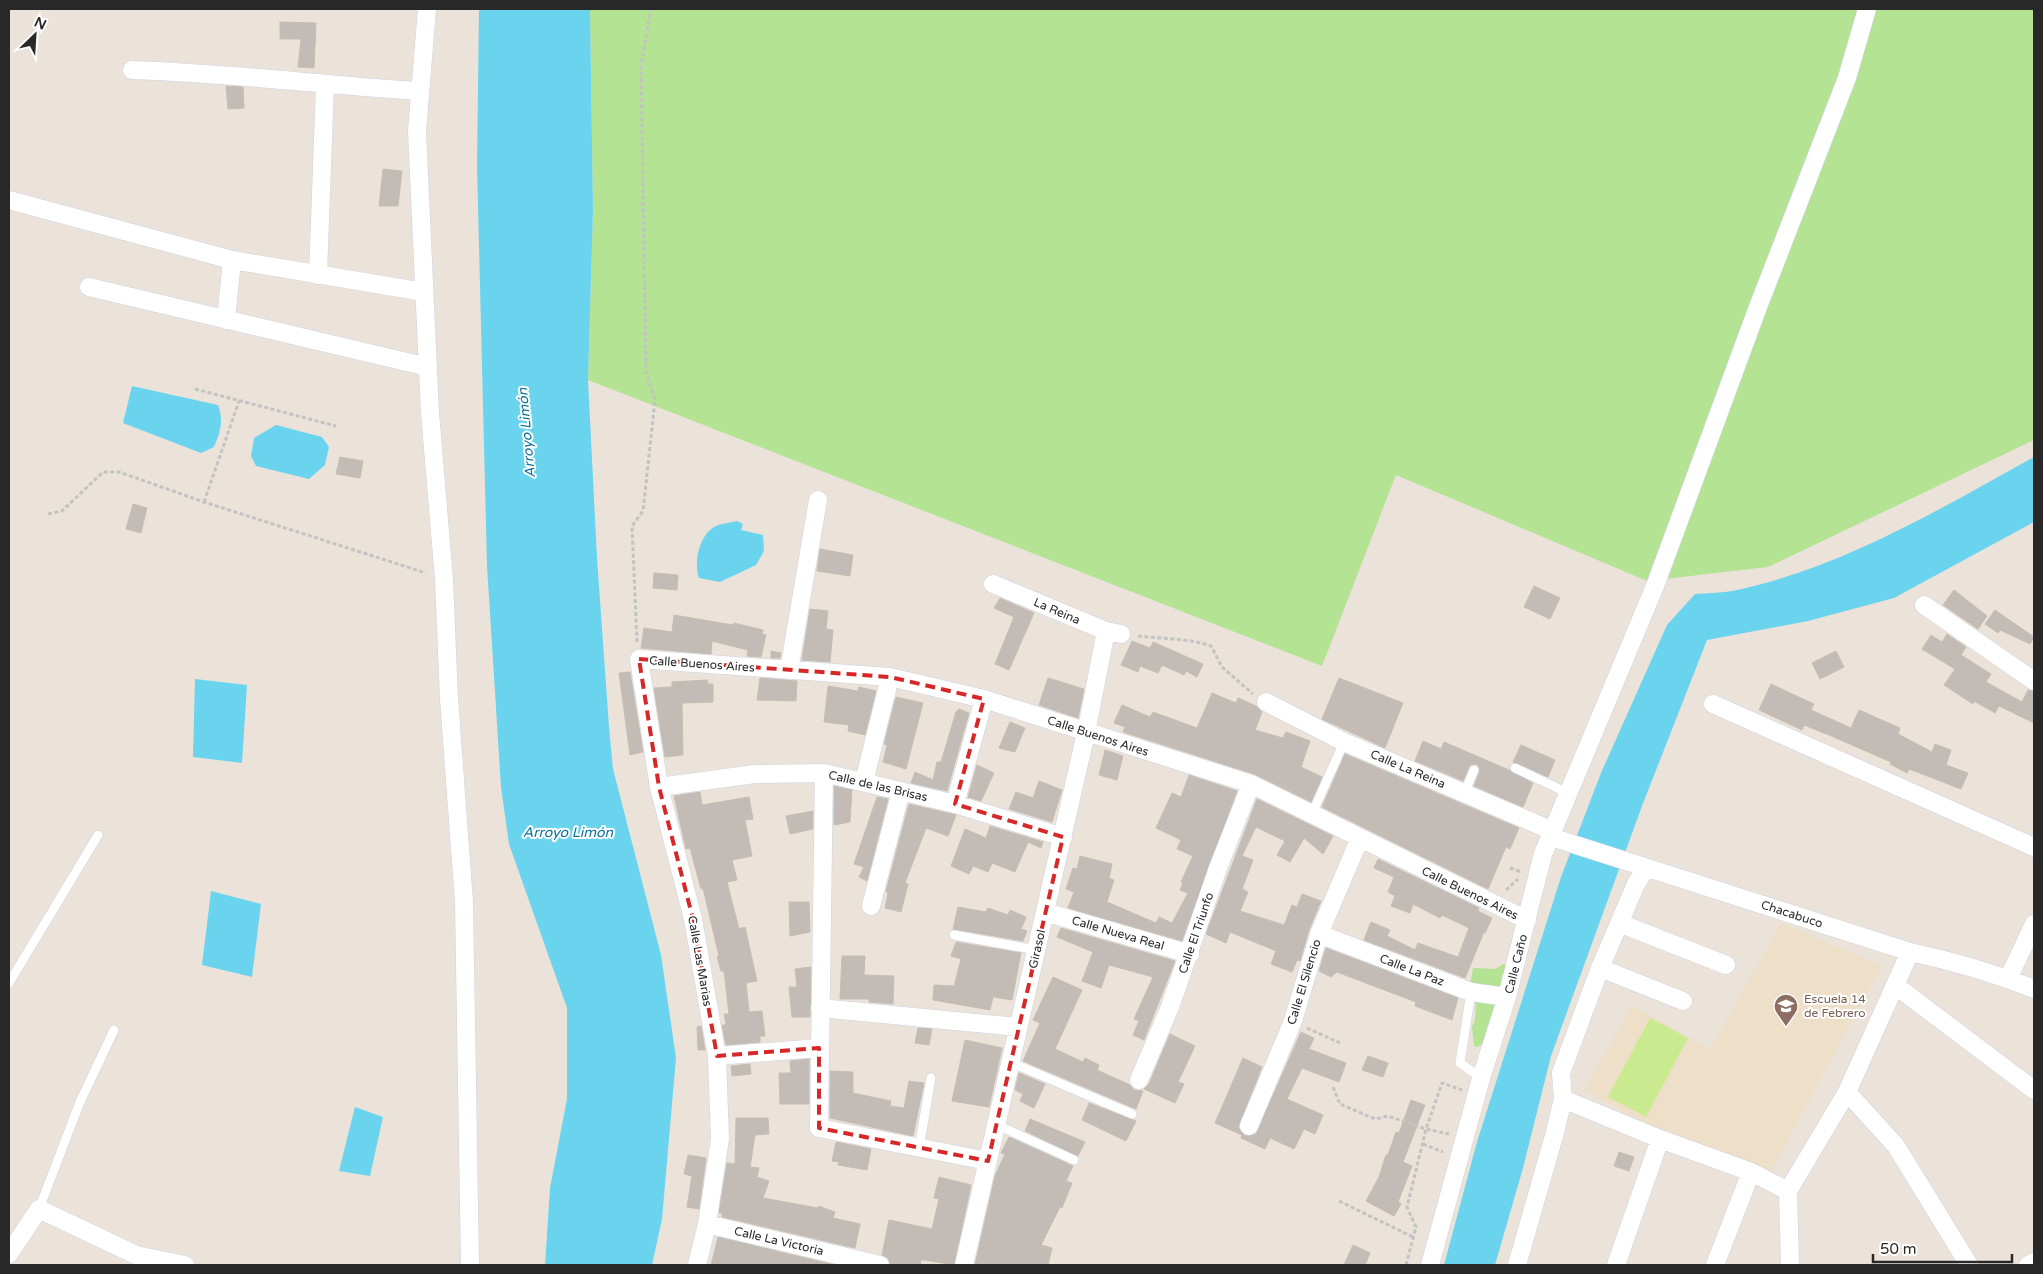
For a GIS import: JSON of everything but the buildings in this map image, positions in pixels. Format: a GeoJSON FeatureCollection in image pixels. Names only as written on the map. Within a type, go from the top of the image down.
{"type":"FeatureCollection","features":[{"type":"Feature","properties":{"kind":"street"},"geometry":{"type":"LineString","coordinates":[[427,9],[417,131],[428,367],[444,579],[449,699],[464,902],[470,1265]]}},
{"type":"Feature","properties":{"kind":"street","name":"Calle Caño"},"geometry":{"type":"LineString","coordinates":[[1430,1265],[1481,1078],[1508,997],[1543,854],[1556,837],[1570,794],[1655,586],[1758,307],[1847,78],[1867,9]]}},
{"type":"Feature","properties":{"kind":"street"},"geometry":{"type":"LineString","coordinates":[[132,70],[185,72],[325,85],[419,91]]}},
{"type":"Feature","properties":{"kind":"street"},"geometry":{"type":"LineString","coordinates":[[318,274],[325,85]]}},
{"type":"Feature","properties":{"kind":"street"},"geometry":{"type":"LineString","coordinates":[[9,200],[232,260],[424,292]]}},
{"type":"Feature","properties":{"kind":"street"},"geometry":{"type":"LineString","coordinates":[[226,320],[232,260]]}},
{"type":"Feature","properties":{"kind":"street"},"geometry":{"type":"LineString","coordinates":[[89,287],[428,367]]}},
{"type":"Feature","properties":{"kind":"street"},"geometry":{"type":"LineString","coordinates":[[789,670],[818,500]]}},
{"type":"Feature","properties":{"kind":"street","name":"La Reina"},"geometry":{"type":"LineString","coordinates":[[993,584],[1113,633]]}},
{"type":"Feature","properties":{"kind":"street"},"geometry":{"type":"LineString","coordinates":[[1924,605],[2034,681]]}},
{"type":"Feature","properties":{"kind":"street","name":"Girasol"},"geometry":{"type":"LineString","coordinates":[[964,1265],[1012,1063],[1018,1027],[1086,733],[1113,633]]}},
{"type":"Feature","properties":{"kind":"street","name":"Calle Buenos Aires"},"geometry":{"type":"LineString","coordinates":[[639,659],[890,677],[984,699],[1251,784],[1527,920]]}},
{"type":"Feature","properties":{"kind":"street","name":"Calle Las Marias"},"geometry":{"type":"LineString","coordinates":[[639,659],[659,787],[693,919],[717,1056],[720,1139],[707,1224],[697,1265]]}},
{"type":"Feature","properties":{"kind":"street"},"geometry":{"type":"LineString","coordinates":[[864,782],[890,677]]}},
{"type":"Feature","properties":{"kind":"street"},"geometry":{"type":"LineString","coordinates":[[955,804],[984,699]]}},
{"type":"Feature","properties":{"kind":"street","name":"Calle La Reina"},"geometry":{"type":"LineString","coordinates":[[1266,702],[1344,742],[1464,792],[1556,837]]}},
{"type":"Feature","properties":{"kind":"street"},"geometry":{"type":"LineString","coordinates":[[1713,704],[2034,847]]}},
{"type":"Feature","properties":{"kind":"street"},"geometry":{"type":"LineString","coordinates":[[824,772],[818,1128],[988,1161]]}},
{"type":"Feature","properties":{"kind":"street","name":"Calle de las Brisas"},"geometry":{"type":"LineString","coordinates":[[659,787],[755,774],[824,772],[955,804],[1062,836]]}},
{"type":"Feature","properties":{"kind":"street","name":"Calle El Triunfo"},"geometry":{"type":"LineString","coordinates":[[1138,1080],[1170,1008],[1218,868],[1251,784]]}},
{"type":"Feature","properties":{"kind":"street"},"geometry":{"type":"LineString","coordinates":[[871,906],[901,791]]}},
{"type":"Feature","properties":{"kind":"street","name":"Chacabuco"},"geometry":{"type":"LineString","coordinates":[[1556,837],[1640,867],[1910,952],[1944,959],[2008,978],[2034,989]]}},
{"type":"Feature","properties":{"kind":"street","name":"Calle El Silencio"},"geometry":{"type":"LineString","coordinates":[[1249,1126],[1293,1021],[1319,934],[1360,838]]}},
{"type":"Feature","properties":{"kind":"street"},"geometry":{"type":"LineString","coordinates":[[1517,1265],[1563,1099],[1561,1073],[1600,968],[1636,884],[1640,867]]}},
{"type":"Feature","properties":{"kind":"street","name":"Calle Nueva Real"},"geometry":{"type":"LineString","coordinates":[[1045,912],[1190,954]]}},
{"type":"Feature","properties":{"kind":"street"},"geometry":{"type":"LineString","coordinates":[[1619,923],[1726,965]]}},
{"type":"Feature","properties":{"kind":"street"},"geometry":{"type":"LineString","coordinates":[[2008,978],[2034,924]]}},
{"type":"Feature","properties":{"kind":"street","name":"Calle La Paz"},"geometry":{"type":"LineString","coordinates":[[1319,934],[1471,992],[1508,997]]}},
{"type":"Feature","properties":{"kind":"street"},"geometry":{"type":"LineString","coordinates":[[1790,1265],[1788,1190],[1847,1092],[1910,952]]}},
{"type":"Feature","properties":{"kind":"street"},"geometry":{"type":"LineString","coordinates":[[1600,968],[1684,1002]]}},
{"type":"Feature","properties":{"kind":"street"},"geometry":{"type":"LineString","coordinates":[[1896,986],[2034,1090]]}},
{"type":"Feature","properties":{"kind":"street"},"geometry":{"type":"LineString","coordinates":[[820,1008],[1018,1027]]}},
{"type":"Feature","properties":{"kind":"street"},"geometry":{"type":"LineString","coordinates":[[717,1056],[819,1048]]}},
{"type":"Feature","properties":{"kind":"street"},"geometry":{"type":"LineString","coordinates":[[1847,1092],[1896,1146],[1969,1265]]}},
{"type":"Feature","properties":{"kind":"street"},"geometry":{"type":"LineString","coordinates":[[1563,1099],[1660,1139],[1752,1172],[1788,1190]]}},
{"type":"Feature","properties":{"kind":"street"},"geometry":{"type":"LineString","coordinates":[[1616,1265],[1660,1139]]}},
{"type":"Feature","properties":{"kind":"street"},"geometry":{"type":"LineString","coordinates":[[1715,1265],[1752,1172]]}},
{"type":"Feature","properties":{"kind":"street"},"geometry":{"type":"LineString","coordinates":[[9,1254],[39,1209],[136,1255],[185,1265]]}},
{"type":"Feature","properties":{"kind":"street","name":"Calle La Victoria"},"geometry":{"type":"LineString","coordinates":[[707,1224],[880,1265]]}},
{"type":"Feature","properties":{"kind":"street"},"geometry":{"type":"LineString","coordinates":[[2028,1265],[2034,1262]]}},
{"type":"Feature","properties":{"kind":"lane"},"geometry":{"type":"LineString","coordinates":[[1312,814],[1344,742]]}},
{"type":"Feature","properties":{"kind":"lane"},"geometry":{"type":"LineString","coordinates":[[1515,768],[1570,794]]}},
{"type":"Feature","properties":{"kind":"lane"},"geometry":{"type":"LineString","coordinates":[[1464,792],[1474,770]]}},
{"type":"Feature","properties":{"kind":"lane"},"geometry":{"type":"LineString","coordinates":[[9,983],[98,835]]}},
{"type":"Feature","properties":{"kind":"lane"},"geometry":{"type":"LineString","coordinates":[[954,935],[1037,950]]}},
{"type":"Feature","properties":{"kind":"lane"},"geometry":{"type":"LineString","coordinates":[[1471,992],[1460,1063],[1481,1078]]}},
{"type":"Feature","properties":{"kind":"lane"},"geometry":{"type":"LineString","coordinates":[[39,1209],[80,1102],[114,1030]]}},
{"type":"Feature","properties":{"kind":"lane"},"geometry":{"type":"LineString","coordinates":[[1012,1063],[1132,1114]]}},
{"type":"Feature","properties":{"kind":"lane"},"geometry":{"type":"LineString","coordinates":[[919,1148],[930,1078]]}},
{"type":"Feature","properties":{"kind":"lane"},"geometry":{"type":"LineString","coordinates":[[997,1125],[1074,1160]]}},
{"type":"Feature","properties":{"kind":"path"},"geometry":{"type":"LineString","coordinates":[[639,659],[636,650],[638,630],[632,526],[643,511],[655,400],[646,371],[640,66],[651,9]]}},
{"type":"Feature","properties":{"kind":"path"},"geometry":{"type":"LineString","coordinates":[[196,389],[336,426]]}},
{"type":"Feature","properties":{"kind":"path"},"geometry":{"type":"LineString","coordinates":[[204,502],[239,401]]}},
{"type":"Feature","properties":{"kind":"path"},"geometry":{"type":"LineString","coordinates":[[48,514],[62,511],[102,472],[119,472],[204,502],[444,579]]}},
{"type":"Feature","properties":{"kind":"path"},"geometry":{"type":"LineString","coordinates":[[1113,633],[1186,642],[1196,641],[1211,646],[1222,667],[1255,696],[1266,702]]}},
{"type":"Feature","properties":{"kind":"path"},"geometry":{"type":"LineString","coordinates":[[1505,910],[1506,889],[1524,873]]}},
{"type":"Feature","properties":{"kind":"path"},"geometry":{"type":"LineString","coordinates":[[1293,1021],[1340,1043]]}},
{"type":"Feature","properties":{"kind":"path"},"geometry":{"type":"LineString","coordinates":[[1406,1265],[1416,1228],[1407,1207],[1426,1129],[1442,1083]]}},
{"type":"Feature","properties":{"kind":"path"},"geometry":{"type":"LineString","coordinates":[[1333,1087],[1340,1104],[1375,1119],[1388,1116],[1426,1129],[1464,1137]]}},
{"type":"Feature","properties":{"kind":"path"},"geometry":{"type":"LineString","coordinates":[[1339,1201],[1414,1238]]}},
{"type":"Feature","properties":{"kind":"highlighted area"},"geometry":{"type":"Polygon","coordinates":[[[639,659],[890,677],[984,699],[955,804],[1063,837],[988,1161],[819,1128],[819,1048],[717,1056],[693,919],[659,787],[639,659]]]}},
{"type":"Feature","properties":{"kind":"shaded area","name":"Escuela 14 de Febrero"},"geometry":{"type":"Polygon","coordinates":[[[1781,923],[1882,966],[1770,1173],[1642,1122],[1584,1090],[1632,1005],[1710,1049],[1781,923]]]}},
{"type":"Feature","properties":{"kind":"green space"},"geometry":{"type":"Polygon","coordinates":[[[590,9],[2034,9],[2034,440],[1768,567],[1647,581],[1396,475],[1322,666],[588,380],[593,210],[590,9]]]}},
{"type":"Feature","properties":{"kind":"green space"},"geometry":{"type":"Polygon","coordinates":[[[1503,964],[1509,965],[1501,977],[1504,989],[1466,984],[1471,980],[1473,968],[1495,969],[1503,964]]]}},
{"type":"Feature","properties":{"kind":"green space"},"geometry":{"type":"Polygon","coordinates":[[[1476,1000],[1498,1004],[1485,1042],[1478,1047],[1474,1046],[1472,1027],[1475,1020],[1476,1000]]]}},
{"type":"Feature","properties":{"kind":"green space"},"geometry":{"type":"Polygon","coordinates":[[[1650,1018],[1688,1038],[1646,1117],[1608,1097],[1650,1018]]]}},
{"type":"Feature","properties":{"kind":"water","name":"Arroyo Limón"},"geometry":{"type":"Polygon","coordinates":[[[479,9],[590,9],[593,210],[588,380],[597,558],[609,727],[613,769],[661,955],[676,1058],[662,1219],[652,1265],[545,1265],[550,1188],[567,1099],[567,1008],[509,844],[501,787],[487,566],[477,166],[479,9]]]}},
{"type":"Feature","properties":{"kind":"water"},"geometry":{"type":"Polygon","coordinates":[[[132,386],[218,405],[221,416],[220,427],[214,447],[201,453],[123,423],[132,386]]]}},
{"type":"Feature","properties":{"kind":"water"},"geometry":{"type":"Polygon","coordinates":[[[276,425],[322,437],[329,447],[325,465],[309,479],[256,466],[251,456],[254,438],[276,425]]]}},
{"type":"Feature","properties":{"kind":"water"},"geometry":{"type":"Polygon","coordinates":[[[2034,457],[2034,522],[1894,598],[1808,621],[1707,640],[1642,806],[1551,1056],[1523,1168],[1495,1265],[1444,1265],[1477,1142],[1561,877],[1601,773],[1667,625],[1695,594],[1737,590],[1776,580],[1853,552],[1927,516],[2034,457]]]}},
{"type":"Feature","properties":{"kind":"water"},"geometry":{"type":"Polygon","coordinates":[[[737,521],[743,524],[741,530],[763,535],[764,551],[756,565],[720,582],[699,578],[697,566],[698,553],[706,535],[715,526],[737,521]]]}},
{"type":"Feature","properties":{"kind":"water"},"geometry":{"type":"Polygon","coordinates":[[[195,679],[247,685],[242,763],[193,757],[195,679]]]}},
{"type":"Feature","properties":{"kind":"water"},"geometry":{"type":"Polygon","coordinates":[[[211,891],[261,904],[252,977],[202,965],[211,891]]]}},
{"type":"Feature","properties":{"kind":"water"},"geometry":{"type":"Polygon","coordinates":[[[355,1107],[383,1117],[370,1176],[339,1171],[355,1107]]]}},
{"type":"Feature","properties":{"kind":"place","name":"Escuela 14 de Febrero"},"geometry":{"type":"Point","coordinates":[1786,1027]}}]}
